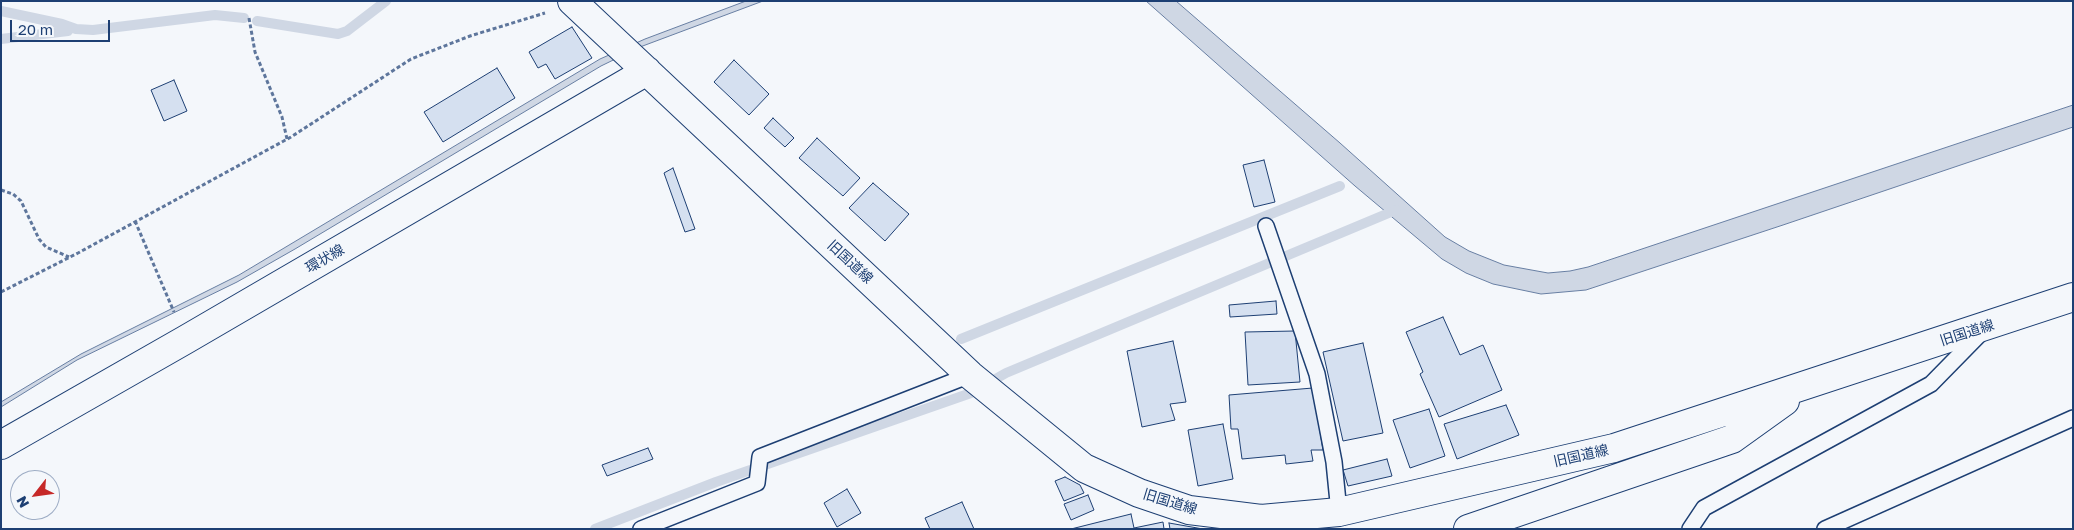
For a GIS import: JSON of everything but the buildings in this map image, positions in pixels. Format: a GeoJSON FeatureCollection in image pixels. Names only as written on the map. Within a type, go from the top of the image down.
{"type":"FeatureCollection","features":[{"type":"Feature","properties":{"kind":"street","name":"旧国道線"},"geometry":{"type":"LineString","coordinates":[[572,1],[970,376],[1084,468],[1139,493],[1189,510],[1261,519],[1339,512],[1614,448],[2073,298]]}},
{"type":"Feature","properties":{"kind":"street","name":"環状線"},"geometry":{"type":"LineString","coordinates":[[1,445],[647,71]]}},
{"type":"Feature","properties":{"kind":"street"},"geometry":{"type":"LineString","coordinates":[[1468,529],[1732,439],[1806,386]]}},
{"type":"Feature","properties":{"kind":"lane"},"geometry":{"type":"LineString","coordinates":[[1266,226],[1318,374],[1334,462],[1339,512]]}},
{"type":"Feature","properties":{"kind":"lane"},"geometry":{"type":"LineString","coordinates":[[1690,529],[1704,508],[1930,384],[1988,326]]}},
{"type":"Feature","properties":{"kind":"lane"},"geometry":{"type":"LineString","coordinates":[[641,529],[757,483],[760,457],[970,376]]}},
{"type":"Feature","properties":{"kind":"lane"},"geometry":{"type":"LineString","coordinates":[[1825,529],[2073,418]]}},
{"type":"Feature","properties":{"kind":"path"},"geometry":{"type":"LineString","coordinates":[[1,292],[69,258],[287,139],[410,59],[470,36],[547,12]]}},
{"type":"Feature","properties":{"kind":"path"},"geometry":{"type":"LineString","coordinates":[[249,18],[255,52],[282,116],[287,139]]}},
{"type":"Feature","properties":{"kind":"path"},"geometry":{"type":"LineString","coordinates":[[1,190],[13,194],[21,201],[39,239],[46,246],[69,258]]}},
{"type":"Feature","properties":{"kind":"path"},"geometry":{"type":"LineString","coordinates":[[135,221],[185,340]]}},
{"type":"Feature","properties":{"kind":"shaded area"},"geometry":{"type":"Polygon","coordinates":[[[746,1],[763,1],[640,47],[601,66],[237,282],[77,360],[1,407],[1,402],[81,354],[239,275],[600,59],[645,39],[746,1]]]}},
{"type":"Feature","properties":{"kind":"shaded area"},"geometry":{"type":"Polygon","coordinates":[[[1146,1],[1176,1],[1445,237],[1469,251],[1504,265],[1548,273],[1588,267],[2073,105],[2073,127],[1586,290],[1541,294],[1493,284],[1466,273],[1442,259],[1355,186],[1146,1]]]}},
{"type":"Feature","properties":{"kind":"waterway"},"geometry":{"type":"LineString","coordinates":[[257,21],[338,34],[347,31],[386,1]]}},
{"type":"Feature","properties":{"kind":"waterway"},"geometry":{"type":"LineString","coordinates":[[1,11],[62,24],[76,29],[93,30],[215,15],[244,18]]}},
{"type":"Feature","properties":{"kind":"waterway"},"geometry":{"type":"LineString","coordinates":[[1,39],[68,31],[70,27]]}},
{"type":"Feature","properties":{"kind":"waterway"},"geometry":{"type":"LineString","coordinates":[[961,339],[1340,186]]}},
{"type":"Feature","properties":{"kind":"waterway"},"geometry":{"type":"LineString","coordinates":[[595,529],[716,482],[971,393],[1006,373],[1396,210]]}}]}
